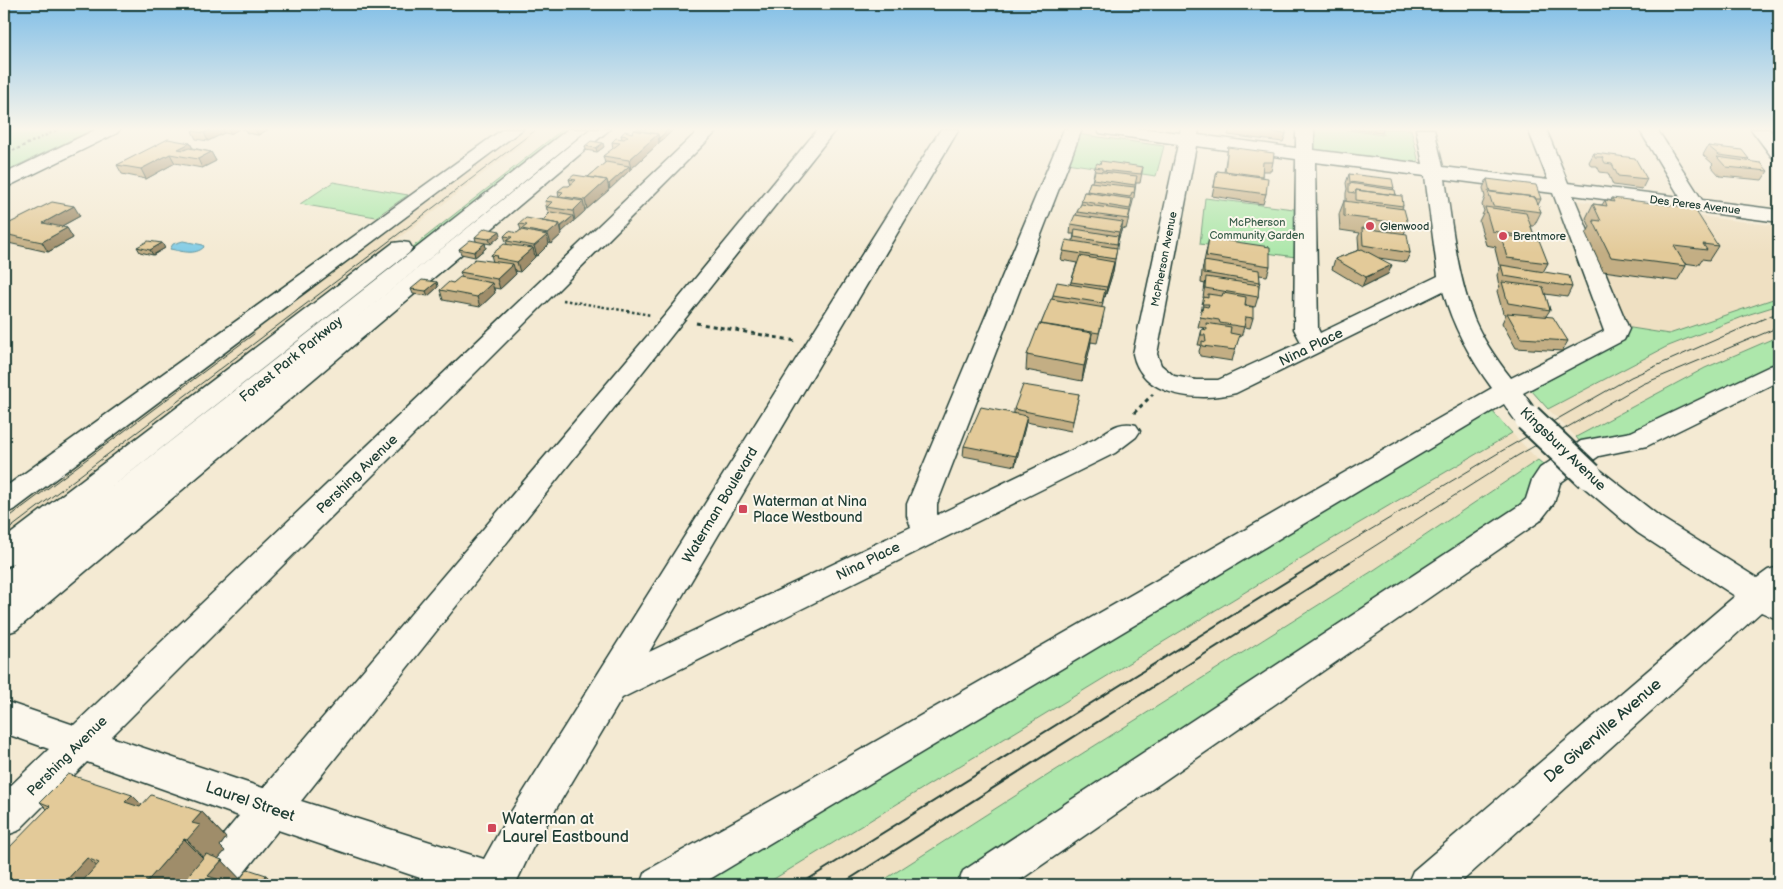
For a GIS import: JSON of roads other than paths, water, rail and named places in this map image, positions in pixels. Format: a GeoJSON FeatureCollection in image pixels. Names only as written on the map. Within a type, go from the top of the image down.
{"type":"FeatureCollection","features":[{"type":"Feature","properties":{"kind":"street"},"geometry":{"type":"LineString","coordinates":[[4,181],[26,170]]}},
{"type":"Feature","properties":{"kind":"street"},"geometry":{"type":"LineString","coordinates":[[4,503],[457,170]]}},
{"type":"Feature","properties":{"kind":"street","name":"Forest Park Parkway"},"geometry":{"type":"LineString","coordinates":[[4,555],[500,170]]}},
{"type":"Feature","properties":{"kind":"street","name":"Forest Park Parkway"},"geometry":{"type":"LineString","coordinates":[[4,589],[527,170]]}},
{"type":"Feature","properties":{"kind":"street"},"geometry":{"type":"LineString","coordinates":[[4,621],[551,170]]}},
{"type":"Feature","properties":{"kind":"street","name":"Pershing Avenue"},"geometry":{"type":"LineString","coordinates":[[4,818],[668,170]]}},
{"type":"Feature","properties":{"kind":"street"},"geometry":{"type":"LineString","coordinates":[[208,885],[674,319],[794,170]]}},
{"type":"Feature","properties":{"kind":"street","name":"Waterman Boulevard"},"geometry":{"type":"LineString","coordinates":[[495,884],[501,867],[514,844],[925,170]]}},
{"type":"Feature","properties":{"kind":"street"},"geometry":{"type":"LineString","coordinates":[[928,532],[922,516],[922,504],[1056,170]]}},
{"type":"Feature","properties":{"kind":"street","name":"McPherson Avenue"},"geometry":{"type":"LineString","coordinates":[[1166,381],[1149,369],[1145,354],[1182,170]]}},
{"type":"Feature","properties":{"kind":"street"},"geometry":{"type":"LineString","coordinates":[[1305,170],[1306,329],[1309,336],[1318,343]]}},
{"type":"Feature","properties":{"kind":"street","name":"Des Peres Avenue"},"geometry":{"type":"LineString","coordinates":[[1423,170],[1779,216]]}},
{"type":"Feature","properties":{"kind":"street"},"geometry":{"type":"LineString","coordinates":[[661,885],[826,791],[1506,392],[1615,336],[1617,329],[1553,170]]}},
{"type":"Feature","properties":{"kind":"street"},"geometry":{"type":"LineString","coordinates":[[1674,170],[1695,205]]}},
{"type":"Feature","properties":{"kind":"street","name":"Kingsbury Avenue"},"geometry":{"type":"LineString","coordinates":[[1434,172],[1450,279],[1462,320],[1484,361],[1506,392],[1528,418],[1588,476],[1650,525],[1680,546],[1772,594]]}},
{"type":"Feature","properties":{"kind":"street","name":"Nina Place"},"geometry":{"type":"LineString","coordinates":[[1166,381],[1204,390],[1227,387],[1450,279]]}},
{"type":"Feature","properties":{"kind":"street"},"geometry":{"type":"LineString","coordinates":[[978,885],[1530,513],[1539,503],[1546,480],[1550,475],[1591,448],[1637,440],[1779,370]]}},
{"type":"Feature","properties":{"kind":"street","name":"Nina Place"},"geometry":{"type":"LineString","coordinates":[[608,688],[1105,446],[1126,431]]}},
{"type":"Feature","properties":{"kind":"street","name":"De Giverville Avenue"},"geometry":{"type":"LineString","coordinates":[[1428,885],[1772,594]]}},
{"type":"Feature","properties":{"kind":"street","name":"Laurel Street"},"geometry":{"type":"LineString","coordinates":[[4,718],[495,884]]}},
{"type":"Feature","properties":{"kind":"water"},"geometry":{"type":"Polygon","coordinates":[[[183,241],[203,245],[204,247],[192,252],[170,249],[173,244],[183,241]]]}},
{"type":"Feature","properties":{"kind":"tram line"},"geometry":{"type":"LineString","coordinates":[[4,533],[482,170]]}},
{"type":"Feature","properties":{"kind":"tram line"},"geometry":{"type":"LineString","coordinates":[[1315,563],[1505,449],[1631,377],[1779,312]]}},
{"type":"Feature","properties":{"kind":"tram line"},"geometry":{"type":"LineString","coordinates":[[1348,563],[1517,456],[1643,384],[1779,327]]}},
{"type":"Feature","properties":{"kind":"tram line"},"geometry":{"type":"LineString","coordinates":[[4,521],[254,334]]}},
{"type":"Feature","properties":{"kind":"tram line"},"geometry":{"type":"LineString","coordinates":[[799,885],[1318,562]]}},
{"type":"Feature","properties":{"kind":"tram line"},"geometry":{"type":"LineString","coordinates":[[840,885],[1350,562]]}},
{"type":"Feature","properties":{"kind":"place","name":"Glenwood"},"geometry":{"type":"Point","coordinates":[1370,226]}},
{"type":"Feature","properties":{"kind":"place","name":"Brentmore"},"geometry":{"type":"Point","coordinates":[1503,236]}},
{"type":"Feature","properties":{"kind":"place","name":"Waterman at Nina Place Westbound"},"geometry":{"type":"Point","coordinates":[743,509]}},
{"type":"Feature","properties":{"kind":"place","name":"Waterman at Laurel Eastbound"},"geometry":{"type":"Point","coordinates":[492,828]}},
{"type":"Feature","properties":{"kind":"park label","name":"McPherson Community Garden"},"geometry":{"type":"Point","coordinates":[1257,228]}}]}
